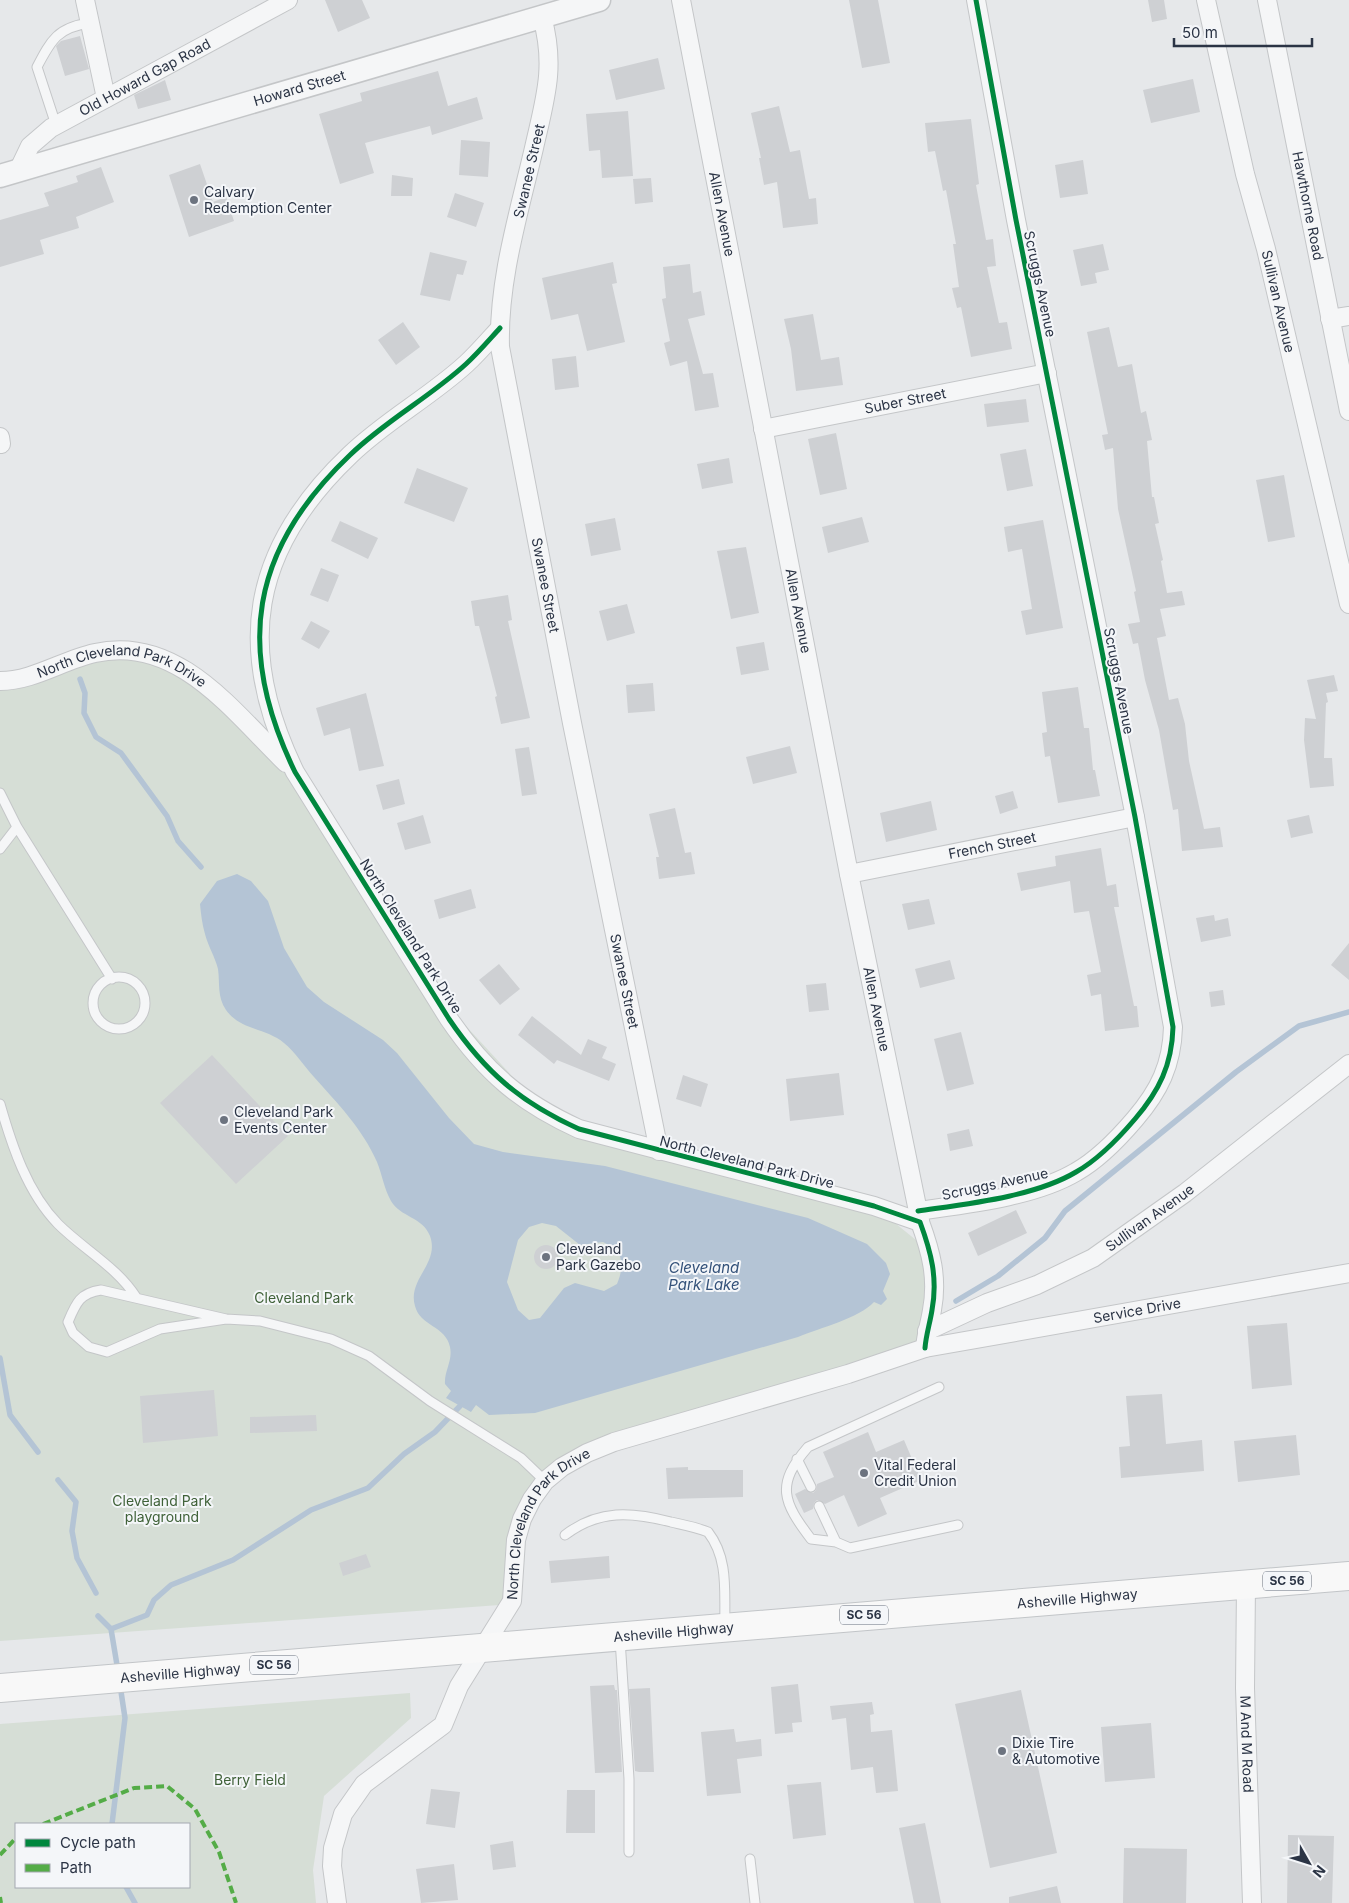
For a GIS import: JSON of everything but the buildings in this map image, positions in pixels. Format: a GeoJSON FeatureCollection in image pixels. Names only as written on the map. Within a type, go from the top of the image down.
{"type":"FeatureCollection","features":[{"type":"Feature","properties":{"kind":"main road","name":"Asheville Highway"},"geometry":{"type":"LineString","coordinates":[[0,1688],[1349,1576]]}},
{"type":"Feature","properties":{"kind":"street"},"geometry":{"type":"LineString","coordinates":[[86,0],[106,98]]}},
{"type":"Feature","properties":{"kind":"street","name":"Old Howard Gap Road"},"geometry":{"type":"LineString","coordinates":[[9,173],[39,136],[56,125],[288,0]]}},
{"type":"Feature","properties":{"kind":"street","name":"Howard Street"},"geometry":{"type":"LineString","coordinates":[[9,173],[600,0]]}},
{"type":"Feature","properties":{"kind":"street","name":"Allen Avenue"},"geometry":{"type":"LineString","coordinates":[[682,0],[849,874],[919,1216]]}},
{"type":"Feature","properties":{"kind":"street","name":"Scruggs Avenue"},"geometry":{"type":"LineString","coordinates":[[919,1216],[1054,1183],[1075,1173],[1095,1160],[1125,1132],[1158,1089],[1171,1056],[1174,1027],[1135,816],[1016,220],[976,0]]}},
{"type":"Feature","properties":{"kind":"street","name":"Sullivan Avenue"},"geometry":{"type":"LineString","coordinates":[[1206,0],[1245,174],[1266,249],[1349,604]]}},
{"type":"Feature","properties":{"kind":"street","name":"Hawthorne Road"},"geometry":{"type":"LineString","coordinates":[[1267,0],[1349,411]]}},
{"type":"Feature","properties":{"kind":"street","name":"Swanee Street"},"geometry":{"type":"LineString","coordinates":[[542,17],[548,38],[549,81],[503,289],[500,347],[572,723],[659,1151]]}},
{"type":"Feature","properties":{"kind":"street"},"geometry":{"type":"LineString","coordinates":[[1330,319],[1349,316]]}},
{"type":"Feature","properties":{"kind":"street","name":"North Cleveland Park Drive"},"geometry":{"type":"LineString","coordinates":[[500,328],[466,364],[377,432],[333,472],[305,505],[286,534],[271,565],[262,598],[260,623],[262,666],[273,721],[295,772],[468,1048],[492,1074],[518,1096],[547,1114],[579,1129],[919,1216]]}},
{"type":"Feature","properties":{"kind":"street","name":"Suber Street"},"geometry":{"type":"LineString","coordinates":[[763,429],[1047,373]]}},
{"type":"Feature","properties":{"kind":"street","name":"North Cleveland Park Drive"},"geometry":{"type":"LineString","coordinates":[[0,681],[26,677],[95,653],[136,652],[155,656],[174,663],[208,687],[295,772]]}},
{"type":"Feature","properties":{"kind":"street","name":"French Street"},"geometry":{"type":"LineString","coordinates":[[849,874],[1135,816]]}},
{"type":"Feature","properties":{"kind":"street","name":"Sullivan Avenue"},"geometry":{"type":"LineString","coordinates":[[927,1331],[987,1303],[1052,1279],[1093,1258],[1185,1193],[1349,1064]]}},
{"type":"Feature","properties":{"kind":"street"},"geometry":{"type":"LineString","coordinates":[[919,1216],[932,1253],[934,1273],[932,1312],[925,1348]]}},
{"type":"Feature","properties":{"kind":"street","name":"Service Drive"},"geometry":{"type":"LineString","coordinates":[[925,1348],[1349,1273]]}},
{"type":"Feature","properties":{"kind":"street","name":"North Cleveland Park Drive"},"geometry":{"type":"LineString","coordinates":[[337,1903],[332,1866],[333,1848],[343,1814],[364,1784],[442,1725],[459,1686],[512,1601],[516,1540],[522,1519],[532,1499],[546,1481],[562,1467],[614,1442],[848,1374],[925,1348]]}},
{"type":"Feature","properties":{"kind":"street","name":"M And M Road"},"geometry":{"type":"LineString","coordinates":[[1246,1584],[1245,1688],[1252,1903]]}},
{"type":"Feature","properties":{"kind":"lane"},"geometry":{"type":"LineString","coordinates":[[56,125],[37,67],[51,40],[72,25],[90,23]]}},
{"type":"Feature","properties":{"kind":"lane"},"geometry":{"type":"LineString","coordinates":[[0,793],[17,827],[112,979]]}},
{"type":"Feature","properties":{"kind":"lane"},"geometry":{"type":"LineString","coordinates":[[0,849],[17,827]]}},
{"type":"Feature","properties":{"kind":"lane"},"geometry":{"type":"LineString","coordinates":[[126,978],[135,982],[144,996],[145,1004],[141,1017],[130,1027],[122,1029],[105,1026],[100,1021],[93,1007],[96,992],[101,985],[112,979],[126,978]]}},
{"type":"Feature","properties":{"kind":"lane"},"geometry":{"type":"LineString","coordinates":[[0,1104],[30,1184],[42,1204],[58,1223],[128,1284],[136,1296]]}},
{"type":"Feature","properties":{"kind":"lane"},"geometry":{"type":"LineString","coordinates":[[226,1319],[160,1329],[106,1352],[89,1347],[73,1333],[68,1322],[75,1305],[89,1292],[101,1290],[136,1296],[226,1319],[260,1321],[286,1326],[352,1348],[369,1356],[430,1401],[521,1458],[546,1481]]}},
{"type":"Feature","properties":{"kind":"lane"},"geometry":{"type":"LineString","coordinates":[[938,1387],[808,1447],[797,1459],[785,1483],[790,1512],[811,1539],[836,1542],[850,1548],[958,1526]]}},
{"type":"Feature","properties":{"kind":"lane"},"geometry":{"type":"LineString","coordinates":[[797,1459],[810,1487]]}},
{"type":"Feature","properties":{"kind":"lane"},"geometry":{"type":"LineString","coordinates":[[819,1506],[836,1542]]}},
{"type":"Feature","properties":{"kind":"lane"},"geometry":{"type":"LineString","coordinates":[[565,1535],[587,1520],[614,1515],[644,1515],[708,1532],[718,1548],[723,1565],[725,1627]]}},
{"type":"Feature","properties":{"kind":"lane"},"geometry":{"type":"LineString","coordinates":[[620,1636],[629,1779],[629,1852]]}},
{"type":"Feature","properties":{"kind":"lane"},"geometry":{"type":"LineString","coordinates":[[750,1859],[755,1903]]}},
{"type":"Feature","properties":{"kind":"green space","name":"Cleveland Park"},"geometry":{"type":"Polygon","coordinates":[[[136,652],[226,704],[274,751],[431,988],[547,1114],[874,1206],[932,1253],[918,1350],[614,1442],[532,1499],[512,1604],[0,1641],[0,680],[136,652]]]}},
{"type":"Feature","properties":{"kind":"green space","name":"Berry Field"},"geometry":{"type":"Polygon","coordinates":[[[410,1693],[411,1718],[324,1796],[313,1870],[316,1903],[0,1903],[0,1724],[410,1693]]]}},
{"type":"Feature","properties":{"kind":"water","name":"Cleveland Park Lake"},"geometry":{"type":"Polygon","coordinates":[[[237,874],[251,881],[268,901],[284,948],[307,987],[324,1002],[383,1040],[397,1053],[449,1118],[474,1144],[503,1152],[605,1166],[808,1218],[867,1244],[886,1263],[890,1274],[883,1291],[887,1299],[881,1305],[874,1302],[849,1318],[798,1337],[535,1413],[489,1415],[476,1405],[471,1412],[446,1398],[451,1391],[445,1384],[451,1352],[448,1340],[418,1313],[414,1296],[415,1288],[431,1255],[430,1236],[422,1225],[400,1211],[391,1201],[377,1162],[364,1138],[349,1117],[292,1051],[277,1038],[232,1017],[223,1005],[220,995],[218,969],[204,930],[200,904],[217,881],[237,874]],[[542,1223],[529,1227],[518,1240],[507,1282],[518,1310],[529,1320],[540,1318],[564,1288],[575,1283],[604,1291],[617,1284],[620,1275],[621,1263],[618,1250],[603,1242],[580,1245],[556,1226],[542,1223]]]}},
{"type":"Feature","properties":{"kind":"waterway"},"geometry":{"type":"LineString","coordinates":[[80,679],[85,693],[84,713],[96,737],[121,753],[167,816],[178,841],[201,867]]}},
{"type":"Feature","properties":{"kind":"waterway"},"geometry":{"type":"LineString","coordinates":[[956,1301],[998,1276],[1045,1238],[1065,1211],[1236,1072],[1299,1026],[1349,1012]]}},
{"type":"Feature","properties":{"kind":"waterway"},"geometry":{"type":"LineString","coordinates":[[0,1358],[10,1415],[38,1452]]}},
{"type":"Feature","properties":{"kind":"waterway"},"geometry":{"type":"LineString","coordinates":[[111,1629],[147,1615],[154,1600],[171,1585],[233,1560],[311,1510],[368,1488],[404,1454],[435,1432],[460,1406]]}},
{"type":"Feature","properties":{"kind":"waterway"},"geometry":{"type":"LineString","coordinates":[[58,1480],[76,1502],[72,1531],[77,1558],[96,1593]]}},
{"type":"Feature","properties":{"kind":"waterway"},"geometry":{"type":"LineString","coordinates":[[98,1616],[111,1629],[118,1671]]}},
{"type":"Feature","properties":{"kind":"waterway"},"geometry":{"type":"LineString","coordinates":[[112,1823],[125,1718],[120,1685]]}},
{"type":"Feature","properties":{"kind":"waterway"},"geometry":{"type":"LineString","coordinates":[[127,1888],[135,1903]]}},
{"type":"Feature","properties":{"kind":"marked path"},"geometry":{"type":"LineString","coordinates":[[46,1823],[134,1788],[167,1786],[195,1809],[219,1852],[236,1903]]}},
{"type":"Feature","properties":{"kind":"marked path"},"geometry":{"type":"LineString","coordinates":[[0,1855],[15,1839]]}},
{"type":"Feature","properties":{"kind":"marked path"},"geometry":{"type":"LineString","coordinates":[[0,1897],[1,1903]]}},
{"type":"Feature","properties":{"kind":"cycle path"},"geometry":{"type":"LineString","coordinates":[[918,1211],[978,1202],[1040,1188],[1059,1181],[1093,1161],[1129,1126],[1157,1088],[1167,1065],[1173,1027],[1135,817],[1016,220],[976,0]]}},
{"type":"Feature","properties":{"kind":"cycle path"},"geometry":{"type":"LineString","coordinates":[[500,328],[452,376],[378,431],[350,455],[316,491],[291,527],[273,565],[262,603],[260,643],[264,684],[276,727],[295,772],[449,1019],[476,1055],[490,1070],[505,1084],[539,1108],[579,1129],[874,1206],[920,1222],[934,1276],[934,1298],[925,1348]]}},
{"type":"Feature","properties":{"kind":"place","name":"Calvary Redemption Center"},"geometry":{"type":"Point","coordinates":[194,200]}},
{"type":"Feature","properties":{"kind":"place","name":"Cleveland Park Events Center"},"geometry":{"type":"Point","coordinates":[224,1120]}},
{"type":"Feature","properties":{"kind":"place","name":"Cleveland Park Gazebo"},"geometry":{"type":"Point","coordinates":[546,1257]}},
{"type":"Feature","properties":{"kind":"place","name":"Vital Federal Credit Union"},"geometry":{"type":"Point","coordinates":[864,1473]}},
{"type":"Feature","properties":{"kind":"place","name":"Dixie Tire & Automotive"},"geometry":{"type":"Point","coordinates":[1002,1751]}},
{"type":"Feature","properties":{"kind":"park label","name":"Cleveland Park playground"},"geometry":{"type":"Point","coordinates":[162,1509]}}]}
